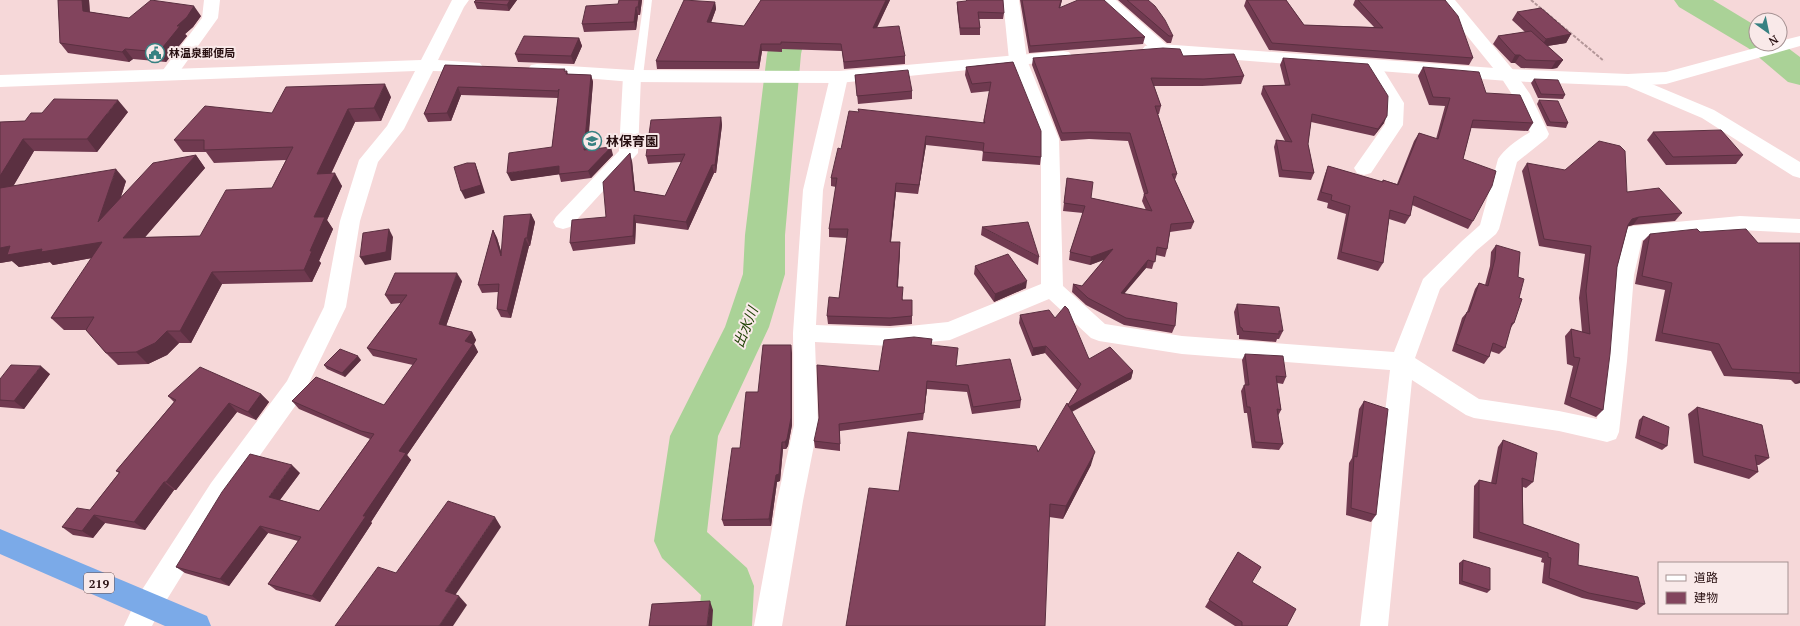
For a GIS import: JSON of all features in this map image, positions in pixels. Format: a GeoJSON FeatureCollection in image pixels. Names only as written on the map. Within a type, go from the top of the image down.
{"type":"FeatureCollection","features":[{"type":"Feature","properties":{"kind":"highway","name":"219"},"geometry":{"type":"LineString","coordinates":[[0,542],[143,616],[197,626]]}},
{"type":"Feature","properties":{"kind":"street"},"geometry":{"type":"LineString","coordinates":[[169,74],[210,18],[212,0]]}},
{"type":"Feature","properties":{"kind":"street"},"geometry":{"type":"LineString","coordinates":[[143,616],[220,491],[295,388],[336,306],[350,221],[369,160],[395,129],[426,64],[456,6],[461,0]]}},
{"type":"Feature","properties":{"kind":"street"},"geometry":{"type":"LineString","coordinates":[[1010,0],[1018,60],[1050,139],[1052,289],[1099,332],[1182,345],[1402,362],[1474,408],[1559,421],[1607,432],[1616,361],[1623,275],[1633,233],[1740,223],[1800,226]]}},
{"type":"Feature","properties":{"kind":"street"},"geometry":{"type":"LineString","coordinates":[[1106,0],[1161,49]]}},
{"type":"Feature","properties":{"kind":"street"},"geometry":{"type":"LineString","coordinates":[[1374,626],[1402,362],[1431,285],[1469,246],[1489,229],[1508,159],[1540,134],[1524,98],[1508,75],[1446,0]]}},
{"type":"Feature","properties":{"kind":"street"},"geometry":{"type":"LineString","coordinates":[[1138,51],[1161,49],[1508,75],[1628,80],[1666,78],[1800,41]]}},
{"type":"Feature","properties":{"kind":"street"},"geometry":{"type":"LineString","coordinates":[[522,69],[635,76],[839,77],[1077,55]]}},
{"type":"Feature","properties":{"kind":"street"},"geometry":{"type":"LineString","coordinates":[[0,81],[426,64],[490,67]]}},
{"type":"Feature","properties":{"kind":"street"},"geometry":{"type":"LineString","coordinates":[[1364,168],[1394,124],[1395,103],[1372,65]]}},
{"type":"Feature","properties":{"kind":"street"},"geometry":{"type":"LineString","coordinates":[[563,222],[628,153],[635,76]]}},
{"type":"Feature","properties":{"kind":"street"},"geometry":{"type":"LineString","coordinates":[[768,626],[790,501],[806,425],[804,333],[813,190],[839,77]]}},
{"type":"Feature","properties":{"kind":"street"},"geometry":{"type":"LineString","coordinates":[[1628,80],[1708,114],[1800,171]]}},
{"type":"Feature","properties":{"kind":"street"},"geometry":{"type":"LineString","coordinates":[[804,333],[890,337],[950,331],[1052,289]]}},
{"type":"Feature","properties":{"kind":"lane"},"geometry":{"type":"LineString","coordinates":[[635,76],[648,0]]}},
{"type":"Feature","properties":{"kind":"path"},"geometry":{"type":"LineString","coordinates":[[1531,0],[1628,80]]}},
{"type":"Feature","properties":{"kind":"building"},"geometry":{"type":"Polygon","coordinates":[[[58,0],[82,0],[83,11],[129,18],[151,0],[194,6],[187,17],[177,26],[180,26],[159,52],[125,49],[122,52],[60,43],[58,0]]]}},
{"type":"Feature","properties":{"kind":"building"},"geometry":{"type":"Polygon","coordinates":[[[476,0],[510,0],[507,5],[474,2],[476,0]]]}},
{"type":"Feature","properties":{"kind":"building"},"geometry":{"type":"Polygon","coordinates":[[[619,0],[639,0],[638,7],[636,7],[634,22],[582,24],[586,6],[618,4],[619,0]]]}},
{"type":"Feature","properties":{"kind":"building"},"geometry":{"type":"Polygon","coordinates":[[[684,0],[715,2],[707,22],[744,26],[761,0],[886,0],[873,28],[899,26],[905,56],[844,62],[841,44],[781,42],[781,44],[761,44],[758,62],[656,61],[684,0]]]}},
{"type":"Feature","properties":{"kind":"building"},"geometry":{"type":"Polygon","coordinates":[[[967,0],[1003,0],[1004,13],[978,12],[980,28],[960,28],[957,2],[967,0]]]}},
{"type":"Feature","properties":{"kind":"building"},"geometry":{"type":"Polygon","coordinates":[[[1022,0],[1061,0],[1059,8],[1078,0],[1104,0],[1145,37],[1030,46],[1022,0]]]}},
{"type":"Feature","properties":{"kind":"building"},"geometry":{"type":"Polygon","coordinates":[[[1127,0],[1148,0],[1155,6],[1165,20],[1173,36],[1169,36],[1127,0]]]}},
{"type":"Feature","properties":{"kind":"building"},"geometry":{"type":"Polygon","coordinates":[[[1247,0],[1286,0],[1304,25],[1383,28],[1358,0],[1445,0],[1458,16],[1473,58],[1272,43],[1247,0]]]}},
{"type":"Feature","properties":{"kind":"building"},"geometry":{"type":"Polygon","coordinates":[[[1541,8],[1571,34],[1546,39],[1517,12],[1541,8]]]}},
{"type":"Feature","properties":{"kind":"building"},"geometry":{"type":"Polygon","coordinates":[[[1531,31],[1563,60],[1526,60],[1520,55],[1515,55],[1498,36],[1531,31]]]}},
{"type":"Feature","properties":{"kind":"building"},"geometry":{"type":"Polygon","coordinates":[[[524,36],[579,38],[571,56],[515,54],[524,36]]]}},
{"type":"Feature","properties":{"kind":"building"},"geometry":{"type":"Polygon","coordinates":[[[1163,48],[1180,49],[1183,56],[1234,54],[1244,76],[1204,79],[1151,78],[1161,106],[1155,106],[1177,174],[1172,174],[1194,222],[1171,224],[1167,249],[1157,247],[1155,262],[1148,260],[1121,293],[1177,303],[1175,326],[1126,318],[1088,298],[1073,284],[1082,286],[1113,249],[1091,257],[1070,252],[1085,206],[1064,203],[1067,178],[1093,182],[1091,198],[1152,211],[1144,194],[1148,193],[1130,133],[1062,133],[1033,58],[1163,48]]]}},
{"type":"Feature","properties":{"kind":"building"},"geometry":{"type":"Polygon","coordinates":[[[1283,58],[1368,64],[1388,96],[1387,116],[1378,129],[1312,114],[1308,144],[1314,173],[1282,170],[1276,140],[1292,142],[1263,86],[1290,85],[1283,58]]]}},
{"type":"Feature","properties":{"kind":"building"},"geometry":{"type":"Polygon","coordinates":[[[1013,62],[1041,131],[1041,157],[983,152],[984,143],[926,136],[919,185],[896,183],[890,242],[900,242],[897,287],[903,287],[902,300],[912,300],[912,316],[890,318],[827,316],[829,297],[839,298],[848,229],[829,229],[837,178],[831,178],[838,148],[841,149],[849,111],[859,112],[858,109],[985,123],[984,120],[991,82],[972,84],[966,67],[1013,62]]]}},
{"type":"Feature","properties":{"kind":"building"},"geometry":{"type":"Polygon","coordinates":[[[445,65],[565,69],[564,71],[567,71],[566,74],[591,75],[584,150],[611,147],[588,171],[559,174],[559,166],[507,173],[509,153],[552,147],[559,89],[558,91],[458,87],[447,113],[424,114],[445,65]]]}},
{"type":"Feature","properties":{"kind":"building"},"geometry":{"type":"Polygon","coordinates":[[[1423,67],[1479,72],[1486,93],[1520,95],[1533,123],[1473,120],[1463,159],[1496,171],[1492,186],[1473,221],[1414,196],[1410,216],[1390,210],[1383,263],[1341,252],[1350,206],[1331,200],[1332,195],[1321,192],[1328,166],[1398,185],[1419,133],[1438,139],[1450,98],[1433,97],[1423,67]]]}},
{"type":"Feature","properties":{"kind":"building"},"geometry":{"type":"Polygon","coordinates":[[[908,70],[912,91],[857,96],[855,75],[908,70]]]}},
{"type":"Feature","properties":{"kind":"building"},"geometry":{"type":"Polygon","coordinates":[[[1534,79],[1558,80],[1565,95],[1541,94],[1534,79]]]}},
{"type":"Feature","properties":{"kind":"building"},"geometry":{"type":"Polygon","coordinates":[[[385,84],[374,108],[348,109],[317,174],[335,173],[314,217],[325,217],[310,251],[312,251],[304,270],[212,272],[180,331],[167,331],[155,343],[136,352],[106,353],[86,330],[94,317],[51,318],[102,242],[41,252],[42,249],[7,255],[10,246],[0,248],[0,188],[116,169],[98,222],[153,163],[196,155],[123,238],[200,236],[226,190],[272,188],[293,147],[204,150],[204,140],[174,140],[205,106],[272,113],[286,87],[385,84]]]}},
{"type":"Feature","properties":{"kind":"building"},"geometry":{"type":"Polygon","coordinates":[[[54,99],[118,100],[87,139],[23,139],[0,176],[0,122],[25,121],[31,113],[42,113],[54,99]]]}},
{"type":"Feature","properties":{"kind":"building"},"geometry":{"type":"Polygon","coordinates":[[[1539,100],[1558,101],[1568,123],[1550,122],[1539,100]]]}},
{"type":"Feature","properties":{"kind":"building"},"geometry":{"type":"Polygon","coordinates":[[[721,117],[715,165],[712,165],[686,222],[634,215],[633,236],[570,243],[572,220],[606,217],[603,182],[630,153],[634,191],[665,196],[685,154],[646,156],[651,120],[721,117]]]}},
{"type":"Feature","properties":{"kind":"building"},"geometry":{"type":"Polygon","coordinates":[[[1721,130],[1743,155],[1673,157],[1653,132],[1721,130]]]}},
{"type":"Feature","properties":{"kind":"building"},"geometry":{"type":"Polygon","coordinates":[[[1599,141],[1620,146],[1625,151],[1627,192],[1659,188],[1682,213],[1639,217],[1632,219],[1628,225],[1617,267],[1610,354],[1603,410],[1570,397],[1580,358],[1574,357],[1571,329],[1590,334],[1586,291],[1591,246],[1544,239],[1527,163],[1565,170],[1599,141]]]}},
{"type":"Feature","properties":{"kind":"building"},"geometry":{"type":"Polygon","coordinates":[[[467,163],[475,163],[481,185],[461,191],[454,167],[467,163]]]}},
{"type":"Feature","properties":{"kind":"building"},"geometry":{"type":"Polygon","coordinates":[[[531,214],[527,238],[525,238],[507,311],[497,309],[499,284],[478,285],[493,230],[501,256],[504,216],[531,214]]]}},
{"type":"Feature","properties":{"kind":"building"},"geometry":{"type":"Polygon","coordinates":[[[1028,222],[1039,257],[982,227],[1028,222]]]}},
{"type":"Feature","properties":{"kind":"building"},"geometry":{"type":"Polygon","coordinates":[[[389,229],[386,252],[360,257],[363,233],[389,229]]]}},
{"type":"Feature","properties":{"kind":"building"},"geometry":{"type":"Polygon","coordinates":[[[1697,229],[1700,232],[1746,229],[1758,243],[1800,243],[1800,373],[1732,369],[1719,344],[1662,333],[1672,283],[1642,276],[1650,234],[1697,229]]]}},
{"type":"Feature","properties":{"kind":"building"},"geometry":{"type":"Polygon","coordinates":[[[1496,245],[1520,252],[1518,277],[1524,279],[1519,298],[1522,299],[1514,323],[1512,323],[1505,348],[1493,343],[1489,357],[1456,344],[1479,283],[1488,286],[1495,259],[1496,245]]]}},
{"type":"Feature","properties":{"kind":"building"},"geometry":{"type":"Polygon","coordinates":[[[1008,254],[1027,281],[995,294],[975,266],[1008,254]]]}},
{"type":"Feature","properties":{"kind":"building"},"geometry":{"type":"Polygon","coordinates":[[[395,273],[457,273],[439,324],[472,332],[465,341],[473,344],[399,451],[406,453],[363,516],[366,516],[312,596],[268,584],[301,537],[260,526],[220,579],[176,567],[222,492],[250,454],[292,465],[269,497],[319,511],[374,434],[361,431],[292,401],[316,377],[384,405],[417,359],[367,348],[407,295],[385,295],[395,273]]]}},
{"type":"Feature","properties":{"kind":"building"},"geometry":{"type":"Polygon","coordinates":[[[1237,304],[1279,307],[1283,331],[1279,331],[1279,334],[1243,331],[1240,327],[1237,304]]]}},
{"type":"Feature","properties":{"kind":"building"},"geometry":{"type":"Polygon","coordinates":[[[1065,306],[1068,309],[1089,359],[1110,347],[1133,371],[1069,407],[1068,405],[1081,384],[1046,346],[1033,348],[1020,315],[1049,310],[1055,318],[1065,306]]]}},
{"type":"Feature","properties":{"kind":"building"},"geometry":{"type":"Polygon","coordinates":[[[914,337],[932,339],[931,345],[958,348],[956,366],[1010,359],[1021,400],[973,407],[968,385],[927,381],[924,413],[839,424],[840,444],[814,441],[819,418],[817,365],[879,371],[884,340],[914,337]]]}},
{"type":"Feature","properties":{"kind":"building"},"geometry":{"type":"Polygon","coordinates":[[[763,345],[791,345],[791,418],[787,439],[785,442],[782,442],[779,474],[776,475],[769,519],[722,520],[732,448],[740,448],[746,392],[758,392],[763,345]]]}},
{"type":"Feature","properties":{"kind":"building"},"geometry":{"type":"Polygon","coordinates":[[[340,349],[358,356],[342,373],[324,365],[340,349]]]}},
{"type":"Feature","properties":{"kind":"building"},"geometry":{"type":"Polygon","coordinates":[[[1245,354],[1283,356],[1286,377],[1276,376],[1281,410],[1277,409],[1283,444],[1255,442],[1250,407],[1247,407],[1244,385],[1249,385],[1245,354]]]}},
{"type":"Feature","properties":{"kind":"building"},"geometry":{"type":"Polygon","coordinates":[[[11,365],[41,366],[14,401],[0,400],[0,379],[11,365]]]}},
{"type":"Feature","properties":{"kind":"building"},"geometry":{"type":"Polygon","coordinates":[[[200,367],[261,394],[248,412],[229,403],[166,482],[164,482],[134,522],[94,515],[82,531],[62,527],[77,508],[90,510],[120,472],[116,471],[176,400],[168,396],[200,367]]]}},
{"type":"Feature","properties":{"kind":"building"},"geometry":{"type":"Polygon","coordinates":[[[1364,401],[1388,409],[1376,515],[1351,508],[1354,456],[1357,457],[1364,401]]]}},
{"type":"Feature","properties":{"kind":"building"},"geometry":{"type":"Polygon","coordinates":[[[1067,403],[1095,452],[1066,506],[1050,504],[1045,626],[846,626],[869,488],[899,491],[908,432],[1036,446],[1038,452],[1067,403]]]}},
{"type":"Feature","properties":{"kind":"building"},"geometry":{"type":"Polygon","coordinates":[[[1697,407],[1762,425],[1769,458],[1755,455],[1758,472],[1703,456],[1697,407]]]}},
{"type":"Feature","properties":{"kind":"building"},"geometry":{"type":"Polygon","coordinates":[[[1643,416],[1669,427],[1667,446],[1639,435],[1643,416]]]}},
{"type":"Feature","properties":{"kind":"building"},"geometry":{"type":"Polygon","coordinates":[[[1503,440],[1537,453],[1533,482],[1522,478],[1523,524],[1579,544],[1578,565],[1638,577],[1645,604],[1589,593],[1549,578],[1551,558],[1548,557],[1548,553],[1479,532],[1479,480],[1496,484],[1503,440]]]}},
{"type":"Feature","properties":{"kind":"building"},"geometry":{"type":"Polygon","coordinates":[[[448,501],[495,517],[445,591],[459,596],[439,626],[335,626],[378,567],[396,573],[448,501]]]}},
{"type":"Feature","properties":{"kind":"building"},"geometry":{"type":"Polygon","coordinates":[[[1238,552],[1261,567],[1252,582],[1296,609],[1287,626],[1242,626],[1242,622],[1209,600],[1238,552]]]}},
{"type":"Feature","properties":{"kind":"building"},"geometry":{"type":"Polygon","coordinates":[[[1463,560],[1490,568],[1490,590],[1462,581],[1463,560]]]}},
{"type":"Feature","properties":{"kind":"building"},"geometry":{"type":"Polygon","coordinates":[[[710,601],[707,626],[649,626],[652,604],[710,601]]]}},
{"type":"Feature","properties":{"kind":"waterway","name":"出水川"},"geometry":{"type":"LineString","coordinates":[[725,626],[728,586],[680,541],[694,436],[747,327],[764,274],[765,235],[784,54],[797,0]]}},
{"type":"Feature","properties":{"kind":"waterway"},"geometry":{"type":"LineString","coordinates":[[1690,0],[1748,35]]}},
{"type":"Feature","properties":{"kind":"waterway"},"geometry":{"type":"LineString","coordinates":[[1772,52],[1800,74]]}},
{"type":"Feature","properties":{"kind":"place","name":"林温泉郵便局"},"geometry":{"type":"Point","coordinates":[155,53]}},
{"type":"Feature","properties":{"kind":"place","name":"林保育園"},"geometry":{"type":"Point","coordinates":[592,141]}}]}
